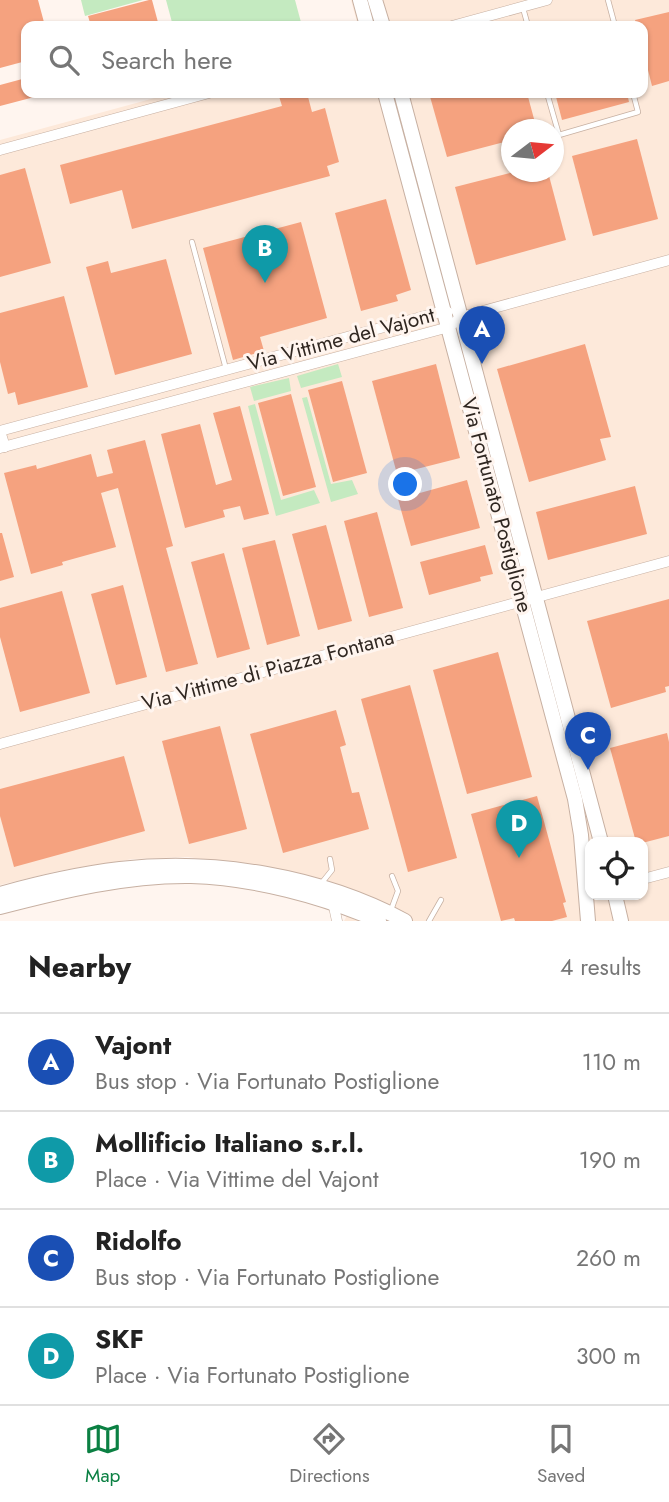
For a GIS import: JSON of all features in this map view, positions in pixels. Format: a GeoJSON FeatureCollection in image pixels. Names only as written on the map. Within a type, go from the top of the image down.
{"type":"FeatureCollection","features":[{"type":"Feature","properties":{"kind":"street"},"geometry":{"type":"LineString","coordinates":[[360,0],[366,21]]}},
{"type":"Feature","properties":{"kind":"street"},"geometry":{"type":"LineString","coordinates":[[376,0],[382,21]]}},
{"type":"Feature","properties":{"kind":"street"},"geometry":{"type":"LineString","coordinates":[[471,21],[547,0]]}},
{"type":"Feature","properties":{"kind":"street"},"geometry":{"type":"LineString","coordinates":[[0,150],[191,98]]}},
{"type":"Feature","properties":{"kind":"street","name":"Via Fortunato Postiglione"},"geometry":{"type":"LineString","coordinates":[[387,98],[411,159],[461,317],[489,449],[575,774],[599,837]]}},
{"type":"Feature","properties":{"kind":"street","name":"Via Fortunato Postiglione"},"geometry":{"type":"LineString","coordinates":[[402,98],[411,159],[444,311],[489,449]]}},
{"type":"Feature","properties":{"kind":"street"},"geometry":{"type":"LineString","coordinates":[[461,317],[669,260]]}},
{"type":"Feature","properties":{"kind":"street","name":"Via Vittime del Vajont"},"geometry":{"type":"LineString","coordinates":[[0,431],[444,311],[461,317]]}},
{"type":"Feature","properties":{"kind":"street","name":"Via Vittime del Vajont"},"geometry":{"type":"LineString","coordinates":[[2,447],[449,327],[461,317]]}},
{"type":"Feature","properties":{"kind":"street"},"geometry":{"type":"LineString","coordinates":[[312,346],[316,363]]}},
{"type":"Feature","properties":{"kind":"street"},"geometry":{"type":"LineString","coordinates":[[0,431],[2,447]]}},
{"type":"Feature","properties":{"kind":"street","name":"Via Vittime di Piazza Fontana"},"geometry":{"type":"LineString","coordinates":[[0,744],[669,561]]}},
{"type":"Feature","properties":{"kind":"street","name":"Via Fortunato Postiglione"},"geometry":{"type":"LineString","coordinates":[[575,774],[575,799],[585,868]]}},
{"type":"Feature","properties":{"kind":"street"},"geometry":{"type":"LineString","coordinates":[[0,894],[76,876],[121,869],[191,866],[234,869],[304,883],[360,901],[384,917]]}},
{"type":"Feature","properties":{"kind":"street"},"geometry":{"type":"LineString","coordinates":[[648,878],[669,872]]}},
{"type":"Feature","properties":{"kind":"street"},"geometry":{"type":"LineString","coordinates":[[0,907],[123,881],[191,876],[232,880],[301,893],[405,921]]}},
{"type":"Feature","properties":{"kind":"street","name":"Via Fortunato Postiglione"},"geometry":{"type":"LineString","coordinates":[[588,900],[588,921]]}},
{"type":"Feature","properties":{"kind":"street"},"geometry":{"type":"LineString","coordinates":[[616,900],[621,921]]}},
{"type":"Feature","properties":{"kind":"street"},"geometry":{"type":"LineString","coordinates":[[333,902],[337,921]]}},
{"type":"Feature","properties":{"kind":"lane"},"geometry":{"type":"LineString","coordinates":[[608,0],[614,21]]}},
{"type":"Feature","properties":{"kind":"lane"},"geometry":{"type":"LineString","coordinates":[[523,7],[527,21]]}},
{"type":"Feature","properties":{"kind":"lane"},"geometry":{"type":"LineString","coordinates":[[548,98],[559,135],[638,112],[634,98]]}},
{"type":"Feature","properties":{"kind":"lane"},"geometry":{"type":"LineString","coordinates":[[192,242],[226,370]]}},
{"type":"Feature","properties":{"kind":"lane"},"geometry":{"type":"LineString","coordinates":[[318,887],[332,870],[330,859]]}},
{"type":"Feature","properties":{"kind":"lane"},"geometry":{"type":"LineString","coordinates":[[384,917],[398,891],[392,876]]}},
{"type":"Feature","properties":{"kind":"lane"},"geometry":{"type":"LineString","coordinates":[[429,921],[440,900]]}},
{"type":"Feature","properties":{"kind":"shaded area"},"geometry":{"type":"Polygon","coordinates":[[[351,0],[669,0],[669,921],[344,921],[359,894],[250,866],[188,857],[133,859],[58,871],[0,885],[0,140],[155,98],[648,98],[648,21],[357,21],[351,0]]]}},
{"type":"Feature","properties":{"kind":"green space"},"geometry":{"type":"Polygon","coordinates":[[[81,0],[143,0],[85,16],[81,0]]]}},
{"type":"Feature","properties":{"kind":"green space"},"geometry":{"type":"Polygon","coordinates":[[[166,0],[295,0],[301,21],[172,21],[166,0]]]}},
{"type":"Feature","properties":{"kind":"green space"},"geometry":{"type":"Polygon","coordinates":[[[338,364],[342,377],[301,388],[297,376],[338,364]]]}},
{"type":"Feature","properties":{"kind":"green space"},"geometry":{"type":"Polygon","coordinates":[[[289,378],[291,391],[254,401],[250,387],[289,378]]]}},
{"type":"Feature","properties":{"kind":"green space"},"geometry":{"type":"Polygon","coordinates":[[[307,397],[331,484],[352,480],[358,494],[331,502],[302,398],[307,397]]]}},
{"type":"Feature","properties":{"kind":"green space"},"geometry":{"type":"Polygon","coordinates":[[[255,404],[281,500],[314,490],[320,503],[276,516],[248,406],[255,404]]]}},
{"type":"Feature","properties":{"kind":"building"},"geometry":{"type":"Polygon","coordinates":[[[0,0],[38,0],[44,21],[21,21],[21,62],[0,68],[0,0]]]}},
{"type":"Feature","properties":{"kind":"building"},"geometry":{"type":"Polygon","coordinates":[[[152,0],[158,21],[90,21],[88,16],[152,0]]]}},
{"type":"Feature","properties":{"kind":"building"},"geometry":{"type":"Polygon","coordinates":[[[669,12],[669,81],[652,86],[648,70],[648,21],[635,20],[669,12]]]}},
{"type":"Feature","properties":{"kind":"building"},"geometry":{"type":"Polygon","coordinates":[[[21,79],[21,98],[31,98],[0,106],[0,85],[21,79]]]}},
{"type":"Feature","properties":{"kind":"building"},"geometry":{"type":"Polygon","coordinates":[[[280,98],[308,98],[312,112],[325,108],[339,162],[327,166],[330,176],[132,229],[122,190],[70,204],[60,165],[282,106],[280,98]]]}},
{"type":"Feature","properties":{"kind":"building"},"geometry":{"type":"Polygon","coordinates":[[[430,98],[528,98],[534,119],[501,119],[501,143],[447,157],[430,98]]]}},
{"type":"Feature","properties":{"kind":"building"},"geometry":{"type":"Polygon","coordinates":[[[556,98],[628,98],[629,102],[564,119],[556,98]]]}},
{"type":"Feature","properties":{"kind":"building"},"geometry":{"type":"Polygon","coordinates":[[[637,139],[658,219],[593,236],[572,156],[637,139]]]}},
{"type":"Feature","properties":{"kind":"building"},"geometry":{"type":"Polygon","coordinates":[[[25,168],[51,263],[0,277],[0,175],[25,168]]]}},
{"type":"Feature","properties":{"kind":"building"},"geometry":{"type":"Polygon","coordinates":[[[501,175],[501,182],[551,182],[566,240],[476,265],[455,187],[501,175]]]}},
{"type":"Feature","properties":{"kind":"building"},"geometry":{"type":"Polygon","coordinates":[[[386,199],[411,290],[396,295],[398,301],[361,311],[335,213],[386,199]]]}},
{"type":"Feature","properties":{"kind":"building"},"geometry":{"type":"Polygon","coordinates":[[[301,222],[327,318],[260,337],[264,351],[233,360],[203,248],[301,222]]]}},
{"type":"Feature","properties":{"kind":"building"},"geometry":{"type":"Polygon","coordinates":[[[166,259],[192,354],[115,375],[86,267],[108,261],[111,273],[166,259]]]}},
{"type":"Feature","properties":{"kind":"building"},"geometry":{"type":"Polygon","coordinates":[[[64,296],[88,387],[18,405],[15,392],[8,394],[0,362],[0,313],[64,296]]]}},
{"type":"Feature","properties":{"kind":"building"},"geometry":{"type":"Polygon","coordinates":[[[585,344],[611,437],[600,439],[606,460],[529,482],[497,369],[585,344]]]}},
{"type":"Feature","properties":{"kind":"building"},"geometry":{"type":"Polygon","coordinates":[[[436,364],[460,458],[397,474],[372,381],[436,364]]]}},
{"type":"Feature","properties":{"kind":"building"},"geometry":{"type":"Polygon","coordinates":[[[342,381],[367,473],[333,482],[308,390],[342,381]]]}},
{"type":"Feature","properties":{"kind":"building"},"geometry":{"type":"Polygon","coordinates":[[[291,394],[316,487],[283,496],[258,403],[291,394]]]}},
{"type":"Feature","properties":{"kind":"building"},"geometry":{"type":"Polygon","coordinates":[[[240,406],[269,514],[244,520],[240,506],[223,510],[225,517],[185,528],[161,434],[200,424],[216,485],[232,480],[213,413],[240,406]]]}},
{"type":"Feature","properties":{"kind":"building"},"geometry":{"type":"Polygon","coordinates":[[[145,440],[173,546],[166,548],[198,664],[166,672],[118,488],[101,493],[116,547],[31,574],[4,473],[36,465],[37,469],[91,454],[97,477],[113,473],[107,450],[145,440]]]}},
{"type":"Feature","properties":{"kind":"building"},"geometry":{"type":"Polygon","coordinates":[[[467,480],[480,528],[411,546],[398,499],[467,480]]]}},
{"type":"Feature","properties":{"kind":"building"},"geometry":{"type":"Polygon","coordinates":[[[635,486],[647,534],[548,560],[536,512],[635,486]]]}},
{"type":"Feature","properties":{"kind":"building"},"geometry":{"type":"Polygon","coordinates":[[[377,512],[403,608],[369,617],[344,521],[377,512]]]}},
{"type":"Feature","properties":{"kind":"building"},"geometry":{"type":"Polygon","coordinates":[[[326,525],[352,621],[318,630],[292,534],[326,525]]]}},
{"type":"Feature","properties":{"kind":"building"},"geometry":{"type":"Polygon","coordinates":[[[0,533],[14,577],[0,581],[0,533]]]}},
{"type":"Feature","properties":{"kind":"building"},"geometry":{"type":"Polygon","coordinates":[[[275,540],[300,636],[267,645],[242,548],[275,540]]]}},
{"type":"Feature","properties":{"kind":"building"},"geometry":{"type":"Polygon","coordinates":[[[485,545],[493,574],[480,577],[481,581],[429,595],[420,562],[485,545]]]}},
{"type":"Feature","properties":{"kind":"building"},"geometry":{"type":"Polygon","coordinates":[[[224,553],[250,649],[217,658],[191,562],[224,553]]]}},
{"type":"Feature","properties":{"kind":"building"},"geometry":{"type":"Polygon","coordinates":[[[123,585],[147,677],[116,685],[91,594],[123,585]]]}},
{"type":"Feature","properties":{"kind":"building"},"geometry":{"type":"Polygon","coordinates":[[[62,591],[90,693],[20,712],[0,637],[0,608],[62,591]]]}},
{"type":"Feature","properties":{"kind":"building"},"geometry":{"type":"Polygon","coordinates":[[[669,599],[669,686],[665,687],[666,692],[611,708],[587,621],[669,599]]]}},
{"type":"Feature","properties":{"kind":"building"},"geometry":{"type":"Polygon","coordinates":[[[498,652],[532,777],[467,794],[433,670],[498,652]]]}},
{"type":"Feature","properties":{"kind":"building"},"geometry":{"type":"Polygon","coordinates":[[[410,685],[457,858],[408,872],[361,699],[410,685]]]}},
{"type":"Feature","properties":{"kind":"building"},"geometry":{"type":"Polygon","coordinates":[[[336,710],[346,745],[340,747],[352,793],[359,792],[369,829],[283,853],[250,734],[336,710]]]}},
{"type":"Feature","properties":{"kind":"building"},"geometry":{"type":"Polygon","coordinates":[[[220,726],[247,829],[189,844],[162,741],[220,726]]]}},
{"type":"Feature","properties":{"kind":"building"},"geometry":{"type":"Polygon","coordinates":[[[667,733],[669,836],[648,841],[648,837],[635,837],[610,748],[667,733]]]}},
{"type":"Feature","properties":{"kind":"building"},"geometry":{"type":"Polygon","coordinates":[[[124,756],[145,831],[14,867],[0,816],[0,789],[124,756]]]}},
{"type":"Feature","properties":{"kind":"building"},"geometry":{"type":"Polygon","coordinates":[[[537,796],[566,902],[563,903],[567,917],[552,921],[515,921],[514,918],[501,921],[471,814],[537,796]]]}},
{"type":"Feature","properties":{"kind":"place","name":"Mollificio Italiano s.r.l."},"geometry":{"type":"Point","coordinates":[265,283]}},
{"type":"Feature","properties":{"kind":"place","name":"Vajont"},"geometry":{"type":"Point","coordinates":[482,364]}},
{"type":"Feature","properties":{"kind":"place","name":"Ridolfo"},"geometry":{"type":"Point","coordinates":[588,770]}},
{"type":"Feature","properties":{"kind":"place","name":"SKF"},"geometry":{"type":"Point","coordinates":[519,858]}}]}
